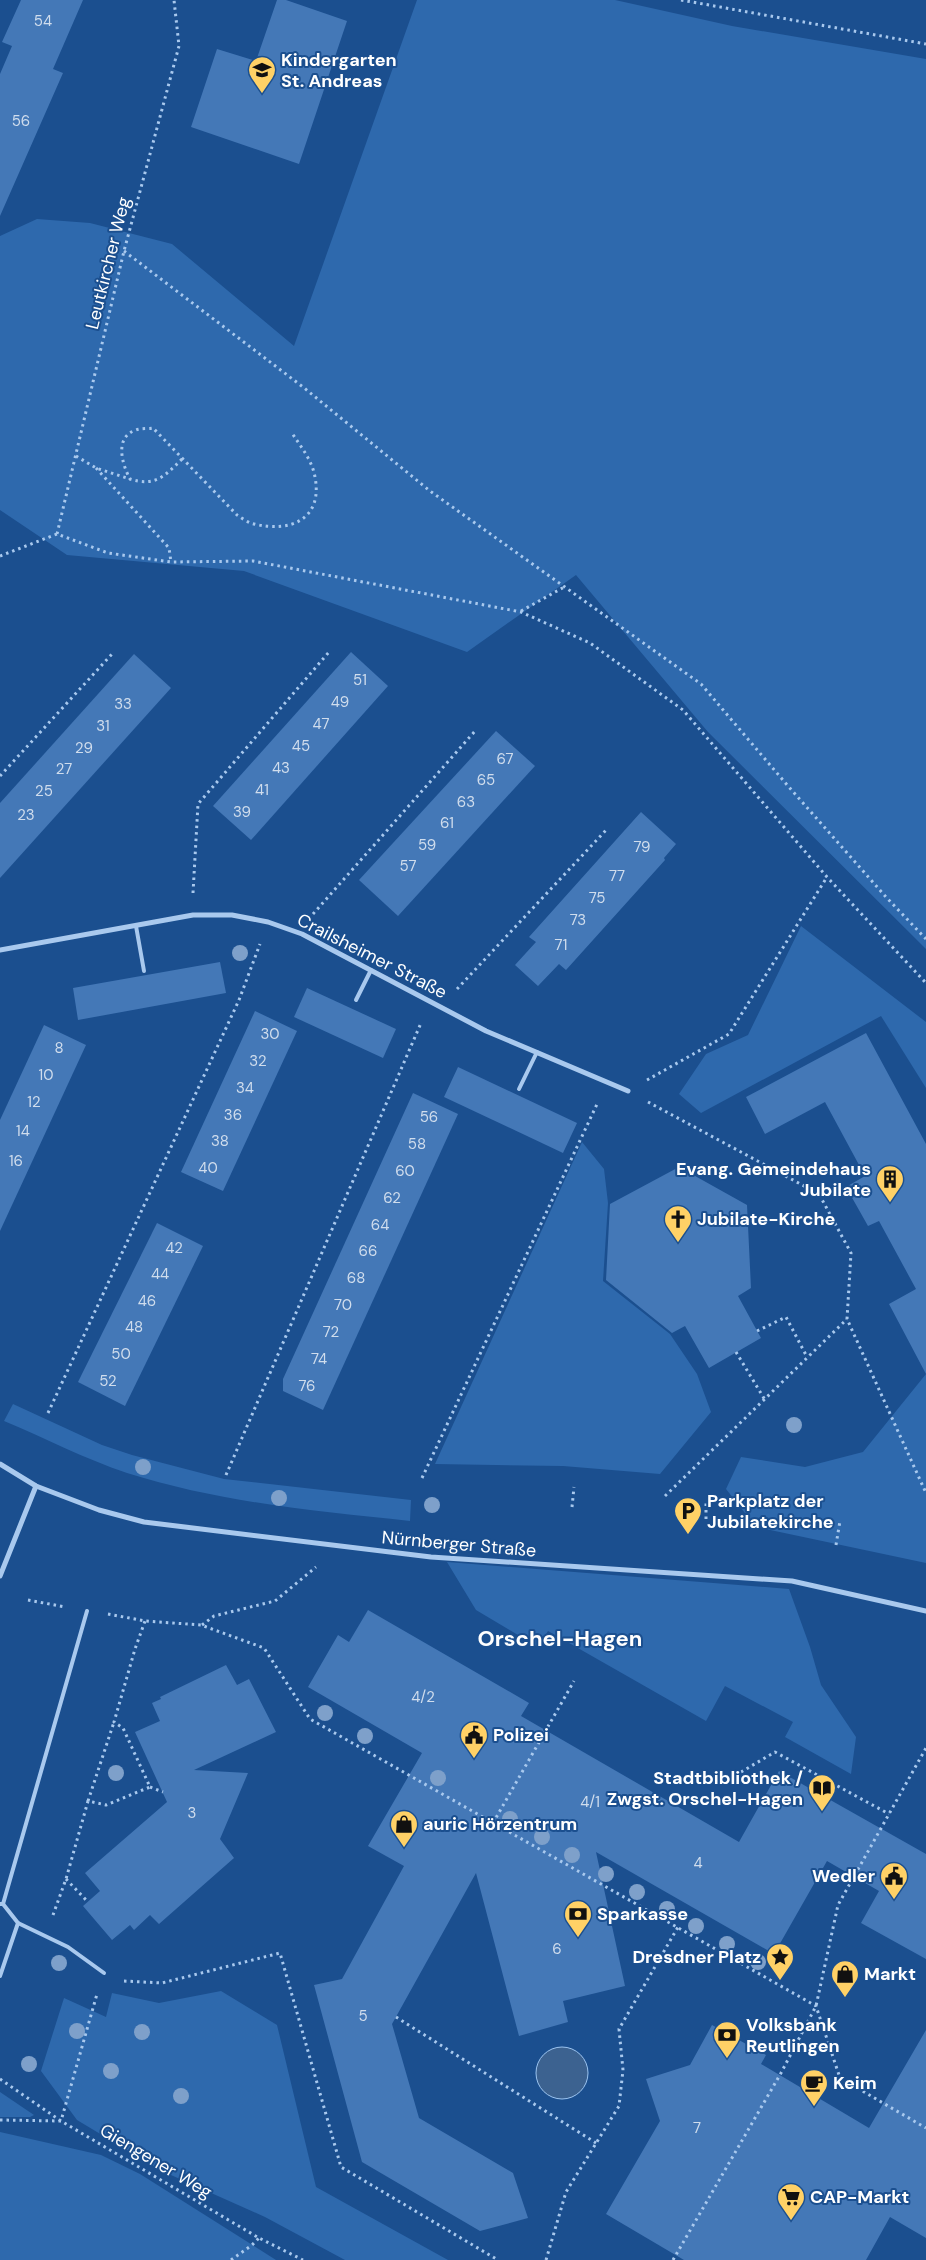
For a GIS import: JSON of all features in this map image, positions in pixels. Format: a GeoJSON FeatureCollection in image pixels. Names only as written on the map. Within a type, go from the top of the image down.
{"type":"FeatureCollection","features":[{"type":"Feature","properties":{"kind":"street","name":"Crailsheimer Straße"},"geometry":{"type":"LineString","coordinates":[[0,950],[193,915],[232,915],[268,922],[302,934],[486,1031],[628,1091]]}},
{"type":"Feature","properties":{"kind":"street","name":"Nürnberger Straße"},"geometry":{"type":"LineString","coordinates":[[0,1464],[36,1486],[99,1510],[144,1522],[340,1548],[431,1557],[792,1581],[926,1611]]}},
{"type":"Feature","properties":{"kind":"street"},"geometry":{"type":"LineString","coordinates":[[0,1576],[36,1486]]}},
{"type":"Feature","properties":{"kind":"lane"},"geometry":{"type":"LineString","coordinates":[[136,926],[144,971]]}},
{"type":"Feature","properties":{"kind":"lane"},"geometry":{"type":"LineString","coordinates":[[356,1000],[371,970]]}},
{"type":"Feature","properties":{"kind":"lane"},"geometry":{"type":"LineString","coordinates":[[519,1089],[537,1052]]}},
{"type":"Feature","properties":{"kind":"lane"},"geometry":{"type":"LineString","coordinates":[[87,1610],[2,1904],[18,1923],[68,1947],[104,1973]]}},
{"type":"Feature","properties":{"kind":"lane"},"geometry":{"type":"LineString","coordinates":[[0,1976],[18,1923]]}},
{"type":"Feature","properties":{"kind":"path","name":"Leutkircher Weg"},"geometry":{"type":"LineString","coordinates":[[57,534],[124,251],[179,46],[174,0]]}},
{"type":"Feature","properties":{"kind":"path"},"geometry":{"type":"LineString","coordinates":[[682,0],[926,44]]}},
{"type":"Feature","properties":{"kind":"path"},"geometry":{"type":"LineString","coordinates":[[124,251],[303,388],[430,492],[566,586],[701,684],[788,786],[886,897],[926,939]]}},
{"type":"Feature","properties":{"kind":"path"},"geometry":{"type":"LineString","coordinates":[[130,479],[123,466],[121,450],[125,438],[135,430],[153,428],[165,438],[182,459],[237,515],[253,524],[280,526],[300,521],[314,509],[317,492],[315,476],[309,458],[292,433]]}},
{"type":"Feature","properties":{"kind":"path"},"geometry":{"type":"LineString","coordinates":[[76,456],[96,468],[144,483],[155,481],[182,459]]}},
{"type":"Feature","properties":{"kind":"path"},"geometry":{"type":"LineString","coordinates":[[96,468],[169,548],[171,562]]}},
{"type":"Feature","properties":{"kind":"path"},"geometry":{"type":"LineString","coordinates":[[0,556],[57,534],[108,553],[171,562],[253,561],[521,612],[590,643],[683,710],[828,877],[926,983]]}},
{"type":"Feature","properties":{"kind":"path"},"geometry":{"type":"LineString","coordinates":[[521,612],[566,586]]}},
{"type":"Feature","properties":{"kind":"path"},"geometry":{"type":"LineString","coordinates":[[192,901],[198,804],[329,652]]}},
{"type":"Feature","properties":{"kind":"path"},"geometry":{"type":"LineString","coordinates":[[0,776],[112,654]]}},
{"type":"Feature","properties":{"kind":"path"},"geometry":{"type":"LineString","coordinates":[[310,920],[314,912],[476,730]]}},
{"type":"Feature","properties":{"kind":"path"},"geometry":{"type":"LineString","coordinates":[[441,1006],[608,828]]}},
{"type":"Feature","properties":{"kind":"path"},"geometry":{"type":"LineString","coordinates":[[628,1091],[730,1034],[828,877]]}},
{"type":"Feature","properties":{"kind":"path"},"geometry":{"type":"LineString","coordinates":[[48,1413],[239,1000],[268,922]]}},
{"type":"Feature","properties":{"kind":"path"},"geometry":{"type":"LineString","coordinates":[[226,1475],[430,1000]]}},
{"type":"Feature","properties":{"kind":"path"},"geometry":{"type":"LineString","coordinates":[[422,1478],[607,1081]]}},
{"type":"Feature","properties":{"kind":"path"},"geometry":{"type":"LineString","coordinates":[[628,1091],[819,1194],[851,1253],[847,1319],[926,1493]]}},
{"type":"Feature","properties":{"kind":"path"},"geometry":{"type":"LineString","coordinates":[[758,1331],[786,1316],[807,1357]]}},
{"type":"Feature","properties":{"kind":"path"},"geometry":{"type":"LineString","coordinates":[[665,1496],[847,1319]]}},
{"type":"Feature","properties":{"kind":"path"},"geometry":{"type":"LineString","coordinates":[[736,1352],[764,1400]]}},
{"type":"Feature","properties":{"kind":"path"},"geometry":{"type":"LineString","coordinates":[[572,1507],[574,1487]]}},
{"type":"Feature","properties":{"kind":"path"},"geometry":{"type":"LineString","coordinates":[[706,1501],[706,1519]]}},
{"type":"Feature","properties":{"kind":"path"},"geometry":{"type":"LineString","coordinates":[[836,1544],[840,1522]]}},
{"type":"Feature","properties":{"kind":"path"},"geometry":{"type":"LineString","coordinates":[[201,1625],[214,1616],[275,1601],[340,1548]]}},
{"type":"Feature","properties":{"kind":"path"},"geometry":{"type":"LineString","coordinates":[[28,1600],[145,1621],[201,1625],[264,1648],[310,1719],[816,2006],[840,2078],[926,2128]]}},
{"type":"Feature","properties":{"kind":"path"},"geometry":{"type":"LineString","coordinates":[[45,1936],[66,1879],[88,1801],[145,1621]]}},
{"type":"Feature","properties":{"kind":"path"},"geometry":{"type":"LineString","coordinates":[[493,1823],[574,1681]]}},
{"type":"Feature","properties":{"kind":"path"},"geometry":{"type":"LineString","coordinates":[[114,1722],[123,1728],[150,1787]]}},
{"type":"Feature","properties":{"kind":"path"},"geometry":{"type":"LineString","coordinates":[[673,2260],[781,2073],[816,2006],[838,1905],[926,1748]]}},
{"type":"Feature","properties":{"kind":"path"},"geometry":{"type":"LineString","coordinates":[[741,1772],[775,1752],[888,1814]]}},
{"type":"Feature","properties":{"kind":"path"},"geometry":{"type":"LineString","coordinates":[[88,1801],[106,1805],[150,1787],[163,1792]]}},
{"type":"Feature","properties":{"kind":"path"},"geometry":{"type":"LineString","coordinates":[[66,1879],[88,1902]]}},
{"type":"Feature","properties":{"kind":"path"},"geometry":{"type":"LineString","coordinates":[[546,2260],[566,2192],[619,2106],[623,2070],[619,2029],[678,1927]]}},
{"type":"Feature","properties":{"kind":"path"},"geometry":{"type":"LineString","coordinates":[[0,2120],[61,2121],[104,1973],[125,1981],[162,1983],[280,1953],[341,2167],[498,2260]]}},
{"type":"Feature","properties":{"kind":"path"},"geometry":{"type":"LineString","coordinates":[[396,2017],[596,2143]]}},
{"type":"Feature","properties":{"kind":"path","name":"Giengener Weg"},"geometry":{"type":"LineString","coordinates":[[0,2079],[61,2121],[258,2238],[303,2260]]}},
{"type":"Feature","properties":{"kind":"path"},"geometry":{"type":"LineString","coordinates":[[231,2260],[252,2245],[258,2238]]}},
{"type":"Feature","properties":{"kind":"shaded area"},"geometry":{"type":"Polygon","coordinates":[[[417,0],[615,0],[732,26],[926,59],[926,949],[708,732],[576,575],[467,652],[244,571],[67,555],[0,510],[0,236],[37,219],[90,223],[172,244],[294,346],[417,0]]]}},
{"type":"Feature","properties":{"kind":"shaded area"},"geometry":{"type":"Polygon","coordinates":[[[801,926],[926,1022],[926,1088],[881,1016],[701,1113],[679,1094],[706,1054],[748,1035],[801,926]]]}},
{"type":"Feature","properties":{"kind":"shaded area"},"geometry":{"type":"Polygon","coordinates":[[[582,1142],[604,1169],[608,1203],[603,1281],[670,1334],[697,1374],[711,1412],[660,1474],[563,1466],[435,1464],[582,1142]]]}},
{"type":"Feature","properties":{"kind":"shaded area"},"geometry":{"type":"Polygon","coordinates":[[[926,1374],[926,1563],[756,1527],[726,1489],[741,1457],[805,1467],[863,1452],[926,1374]]]}},
{"type":"Feature","properties":{"kind":"shaded area"},"geometry":{"type":"Polygon","coordinates":[[[13,1404],[102,1445],[132,1455],[224,1479],[411,1500],[410,1521],[267,1504],[197,1491],[127,1473],[80,1455],[4,1421],[13,1404]]]}},
{"type":"Feature","properties":{"kind":"shaded area"},"geometry":{"type":"Polygon","coordinates":[[[447,1562],[789,1589],[810,1647],[821,1685],[856,1737],[851,1774],[785,1737],[793,1722],[725,1686],[706,1721],[548,1631],[538,1647],[476,1610],[447,1562]]]}},
{"type":"Feature","properties":{"kind":"shaded area"},"geometry":{"type":"Polygon","coordinates":[[[221,1991],[277,2025],[316,2187],[448,2260],[345,2260],[265,2217],[162,2171],[77,2120],[41,2071],[64,1998],[106,2017],[112,1993],[159,2003],[221,1991]]]}},
{"type":"Feature","properties":{"kind":"shaded area"},"geometry":{"type":"Polygon","coordinates":[[[557,2047],[567,2047],[576,2051],[584,2059],[588,2073],[584,2087],[576,2095],[567,2099],[557,2099],[548,2095],[540,2087],[536,2078],[536,2068],[540,2059],[548,2051],[557,2047]]]}},
{"type":"Feature","properties":{"kind":"shaded area"},"geometry":{"type":"Polygon","coordinates":[[[0,2092],[34,2115],[30,2117],[0,2117],[0,2092]]]}},
{"type":"Feature","properties":{"kind":"shaded area"},"geometry":{"type":"Polygon","coordinates":[[[0,2132],[101,2155],[140,2174],[276,2260],[0,2260],[0,2132]]]}},
{"type":"Feature","properties":{"kind":"building"},"geometry":{"type":"Polygon","coordinates":[[[21,0],[83,0],[53,69],[63,73],[0,216],[0,74],[12,46],[2,42],[21,0]]]}},
{"type":"Feature","properties":{"kind":"building","name":"Kindergarten St. Andreas"},"geometry":{"type":"Polygon","coordinates":[[[277,0],[286,0],[347,21],[299,164],[191,127],[217,49],[256,61],[277,0]]]}},
{"type":"Feature","properties":{"kind":"building"},"geometry":{"type":"Polygon","coordinates":[[[351,652],[388,686],[251,840],[213,806],[351,652]]]}},
{"type":"Feature","properties":{"kind":"building"},"geometry":{"type":"Polygon","coordinates":[[[134,654],[171,688],[0,878],[0,803],[134,654]]]}},
{"type":"Feature","properties":{"kind":"building"},"geometry":{"type":"Polygon","coordinates":[[[496,731],[535,766],[398,916],[359,880],[496,731]]]}},
{"type":"Feature","properties":{"kind":"building"},"geometry":{"type":"Polygon","coordinates":[[[641,812],[676,844],[664,858],[665,860],[566,970],[559,964],[538,986],[515,965],[536,942],[529,937],[641,812]]]}},
{"type":"Feature","properties":{"kind":"building"},"geometry":{"type":"Polygon","coordinates":[[[220,962],[226,993],[78,1020],[73,988],[220,962]]]}},
{"type":"Feature","properties":{"kind":"building"},"geometry":{"type":"Polygon","coordinates":[[[307,988],[396,1029],[383,1058],[294,1017],[307,988]]]}},
{"type":"Feature","properties":{"kind":"building"},"geometry":{"type":"Polygon","coordinates":[[[255,1011],[297,1031],[223,1191],[181,1172],[255,1011]]]}},
{"type":"Feature","properties":{"kind":"building"},"geometry":{"type":"Polygon","coordinates":[[[44,1025],[86,1045],[0,1231],[0,1120],[44,1025]]]}},
{"type":"Feature","properties":{"kind":"building","name":"Evang. Gemeindehaus Jubilate"},"geometry":{"type":"Polygon","coordinates":[[[866,1033],[926,1144],[926,1374],[889,1304],[916,1289],[879,1221],[868,1226],[846,1187],[865,1176],[825,1102],[765,1134],[746,1097],[866,1033]]]}},
{"type":"Feature","properties":{"kind":"building"},"geometry":{"type":"Polygon","coordinates":[[[458,1067],[577,1123],[563,1153],[444,1097],[458,1067]]]}},
{"type":"Feature","properties":{"kind":"building"},"geometry":{"type":"Polygon","coordinates":[[[413,1093],[458,1114],[323,1410],[283,1391],[283,1379],[413,1093]]]}},
{"type":"Feature","properties":{"kind":"building","name":"Jubilate-Kirche"},"geometry":{"type":"Polygon","coordinates":[[[679,1167],[747,1205],[751,1288],[738,1296],[761,1338],[709,1368],[685,1326],[672,1333],[606,1280],[610,1204],[679,1167]]]}},
{"type":"Feature","properties":{"kind":"building"},"geometry":{"type":"Polygon","coordinates":[[[157,1223],[203,1246],[125,1406],[78,1382],[157,1223]]]}},
{"type":"Feature","properties":{"kind":"building"},"geometry":{"type":"Polygon","coordinates":[[[368,1610],[529,1703],[521,1716],[739,1842],[779,1771],[926,1854],[926,1959],[861,1923],[879,1891],[827,1861],[774,1954],[596,1852],[625,1986],[563,2001],[568,2022],[519,2036],[476,1873],[392,2024],[419,2118],[513,2173],[528,2218],[480,2231],[362,2162],[314,1985],[342,1979],[404,1866],[368,1846],[422,1753],[308,1687],[338,1635],[349,1642],[368,1610]]]}},
{"type":"Feature","properties":{"kind":"building"},"geometry":{"type":"Polygon","coordinates":[[[226,1665],[237,1685],[249,1679],[276,1732],[194,1770],[248,1773],[220,1839],[234,1858],[159,1924],[150,1915],[134,1930],[130,1925],[112,1940],[83,1906],[100,1891],[85,1873],[167,1802],[135,1732],[160,1721],[152,1703],[161,1699],[160,1697],[226,1665]]]}},
{"type":"Feature","properties":{"kind":"building"},"geometry":{"type":"Polygon","coordinates":[[[712,2025],[766,2055],[761,2064],[869,2128],[926,2030],[926,2238],[890,2217],[866,2260],[684,2260],[606,2214],[660,2121],[646,2079],[690,2065],[712,2025]]]}},
{"type":"Feature","properties":{"kind":"place","name":"Kindergarten St. Andreas"},"geometry":{"type":"Point","coordinates":[262,94]}},
{"type":"Feature","properties":{"kind":"place","name":"Evang. Gemeindehaus Jubilate"},"geometry":{"type":"Point","coordinates":[890,1203]}},
{"type":"Feature","properties":{"kind":"place","name":"Jubilate-Kirche"},"geometry":{"type":"Point","coordinates":[678,1243]}},
{"type":"Feature","properties":{"kind":"place","name":"Parkplatz der Jubilatekirche"},"geometry":{"type":"Point","coordinates":[688,1535]}},
{"type":"Feature","properties":{"kind":"place","name":"Polizei"},"geometry":{"type":"Point","coordinates":[474,1759]}},
{"type":"Feature","properties":{"kind":"place","name":"Stadtbibliothek / Zwgst. Orschel-Hagen"},"geometry":{"type":"Point","coordinates":[822,1812]}},
{"type":"Feature","properties":{"kind":"place","name":"auric Hörzentrum"},"geometry":{"type":"Point","coordinates":[404,1848]}},
{"type":"Feature","properties":{"kind":"place","name":"Wedler"},"geometry":{"type":"Point","coordinates":[894,1900]}},
{"type":"Feature","properties":{"kind":"place","name":"Sparkasse"},"geometry":{"type":"Point","coordinates":[578,1938]}},
{"type":"Feature","properties":{"kind":"place","name":"Dresdner Platz"},"geometry":{"type":"Point","coordinates":[780,1981]}},
{"type":"Feature","properties":{"kind":"place","name":"Markt"},"geometry":{"type":"Point","coordinates":[845,1998]}},
{"type":"Feature","properties":{"kind":"place","name":"Volksbank Reutlingen"},"geometry":{"type":"Point","coordinates":[727,2059]}},
{"type":"Feature","properties":{"kind":"place","name":"Keim"},"geometry":{"type":"Point","coordinates":[814,2107]}},
{"type":"Feature","properties":{"kind":"place","name":"CAP-Markt"},"geometry":{"type":"Point","coordinates":[791,2221]}},
{"type":"Feature","properties":{"kind":"district","name":"Orschel-Hagen"},"geometry":{"type":"Point","coordinates":[560,1638]}}]}
